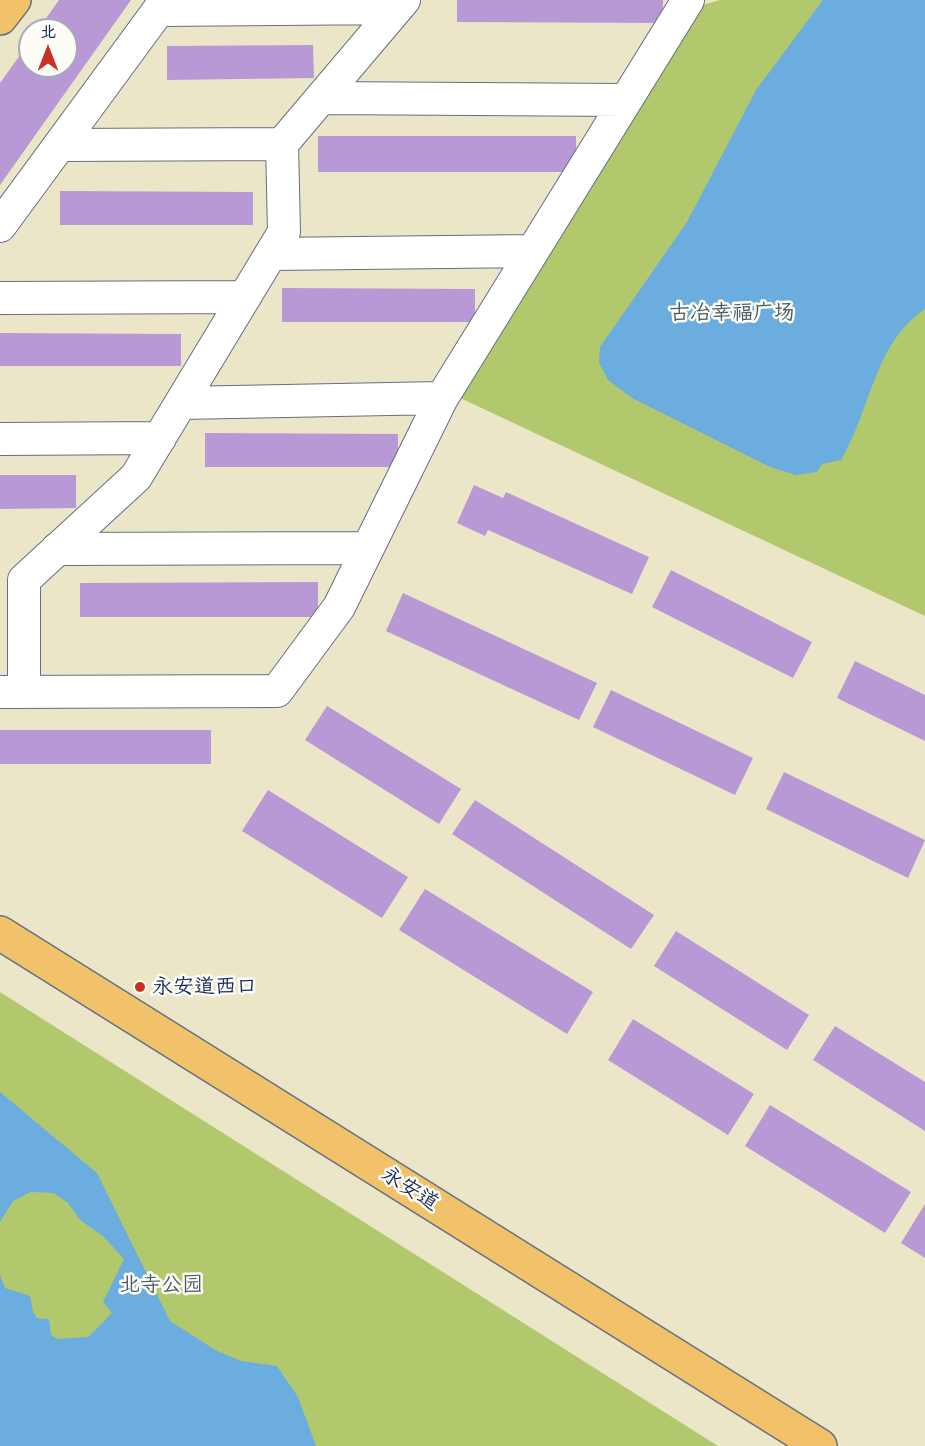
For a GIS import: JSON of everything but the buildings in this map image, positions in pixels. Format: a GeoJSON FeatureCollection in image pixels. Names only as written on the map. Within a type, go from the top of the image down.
{"type":"FeatureCollection","features":[{"type":"Feature","properties":{"kind":"main road"},"geometry":{"type":"LineString","coordinates":[[0,18],[14,0]]}},
{"type":"Feature","properties":{"kind":"main road","name":"永安道"},"geometry":{"type":"LineString","coordinates":[[0,933],[820,1446]]}},
{"type":"Feature","properties":{"kind":"street"},"geometry":{"type":"LineString","coordinates":[[400,4],[282,144],[284,232],[136,477],[57,549],[12,580],[12,692],[277,691],[339,607],[442,398],[688,0]]}},
{"type":"Feature","properties":{"kind":"street"},"geometry":{"type":"LineString","coordinates":[[0,226],[163,5],[400,4]]}},
{"type":"Feature","properties":{"kind":"street"},"geometry":{"type":"LineString","coordinates":[[321,98],[625,100]]}},
{"type":"Feature","properties":{"kind":"street"},"geometry":{"type":"LineString","coordinates":[[60,145],[282,144]]}},
{"type":"Feature","properties":{"kind":"street"},"geometry":{"type":"LineString","coordinates":[[271,254],[532,251]]}},
{"type":"Feature","properties":{"kind":"street"},"geometry":{"type":"LineString","coordinates":[[0,298],[245,297]]}},
{"type":"Feature","properties":{"kind":"street"},"geometry":{"type":"LineString","coordinates":[[181,403],[442,398]]}},
{"type":"Feature","properties":{"kind":"street"},"geometry":{"type":"LineString","coordinates":[[0,439],[160,438]]}},
{"type":"Feature","properties":{"kind":"street"},"geometry":{"type":"LineString","coordinates":[[57,549],[368,548]]}},
{"type":"Feature","properties":{"kind":"green space","name":"古冶幸福广场"},"geometry":{"type":"Polygon","coordinates":[[[720,0],[925,0],[925,616],[458,397],[689,9],[720,0]]]}},
{"type":"Feature","properties":{"kind":"green space","name":"北寺公园"},"geometry":{"type":"Polygon","coordinates":[[[0,992],[718,1446],[0,1446],[0,992]]]}},
{"type":"Feature","properties":{"kind":"water"},"geometry":{"type":"Polygon","coordinates":[[[823,0],[925,0],[925,309],[908,323],[884,359],[860,420],[841,460],[822,464],[817,472],[796,475],[770,467],[632,398],[608,380],[599,363],[600,347],[687,222],[756,90],[823,0]]]}},
{"type":"Feature","properties":{"kind":"water"},"geometry":{"type":"Polygon","coordinates":[[[0,1092],[97,1173],[170,1321],[217,1351],[241,1361],[277,1366],[298,1397],[316,1446],[0,1446],[0,1275],[5,1288],[30,1296],[33,1312],[37,1318],[49,1319],[51,1335],[58,1339],[88,1337],[112,1313],[103,1302],[124,1259],[103,1236],[80,1220],[68,1203],[54,1193],[31,1192],[13,1201],[0,1222],[0,1092]]]}},
{"type":"Feature","properties":{"kind":"place","name":"永安道西口"},"geometry":{"type":"Point","coordinates":[140,987]}}]}
